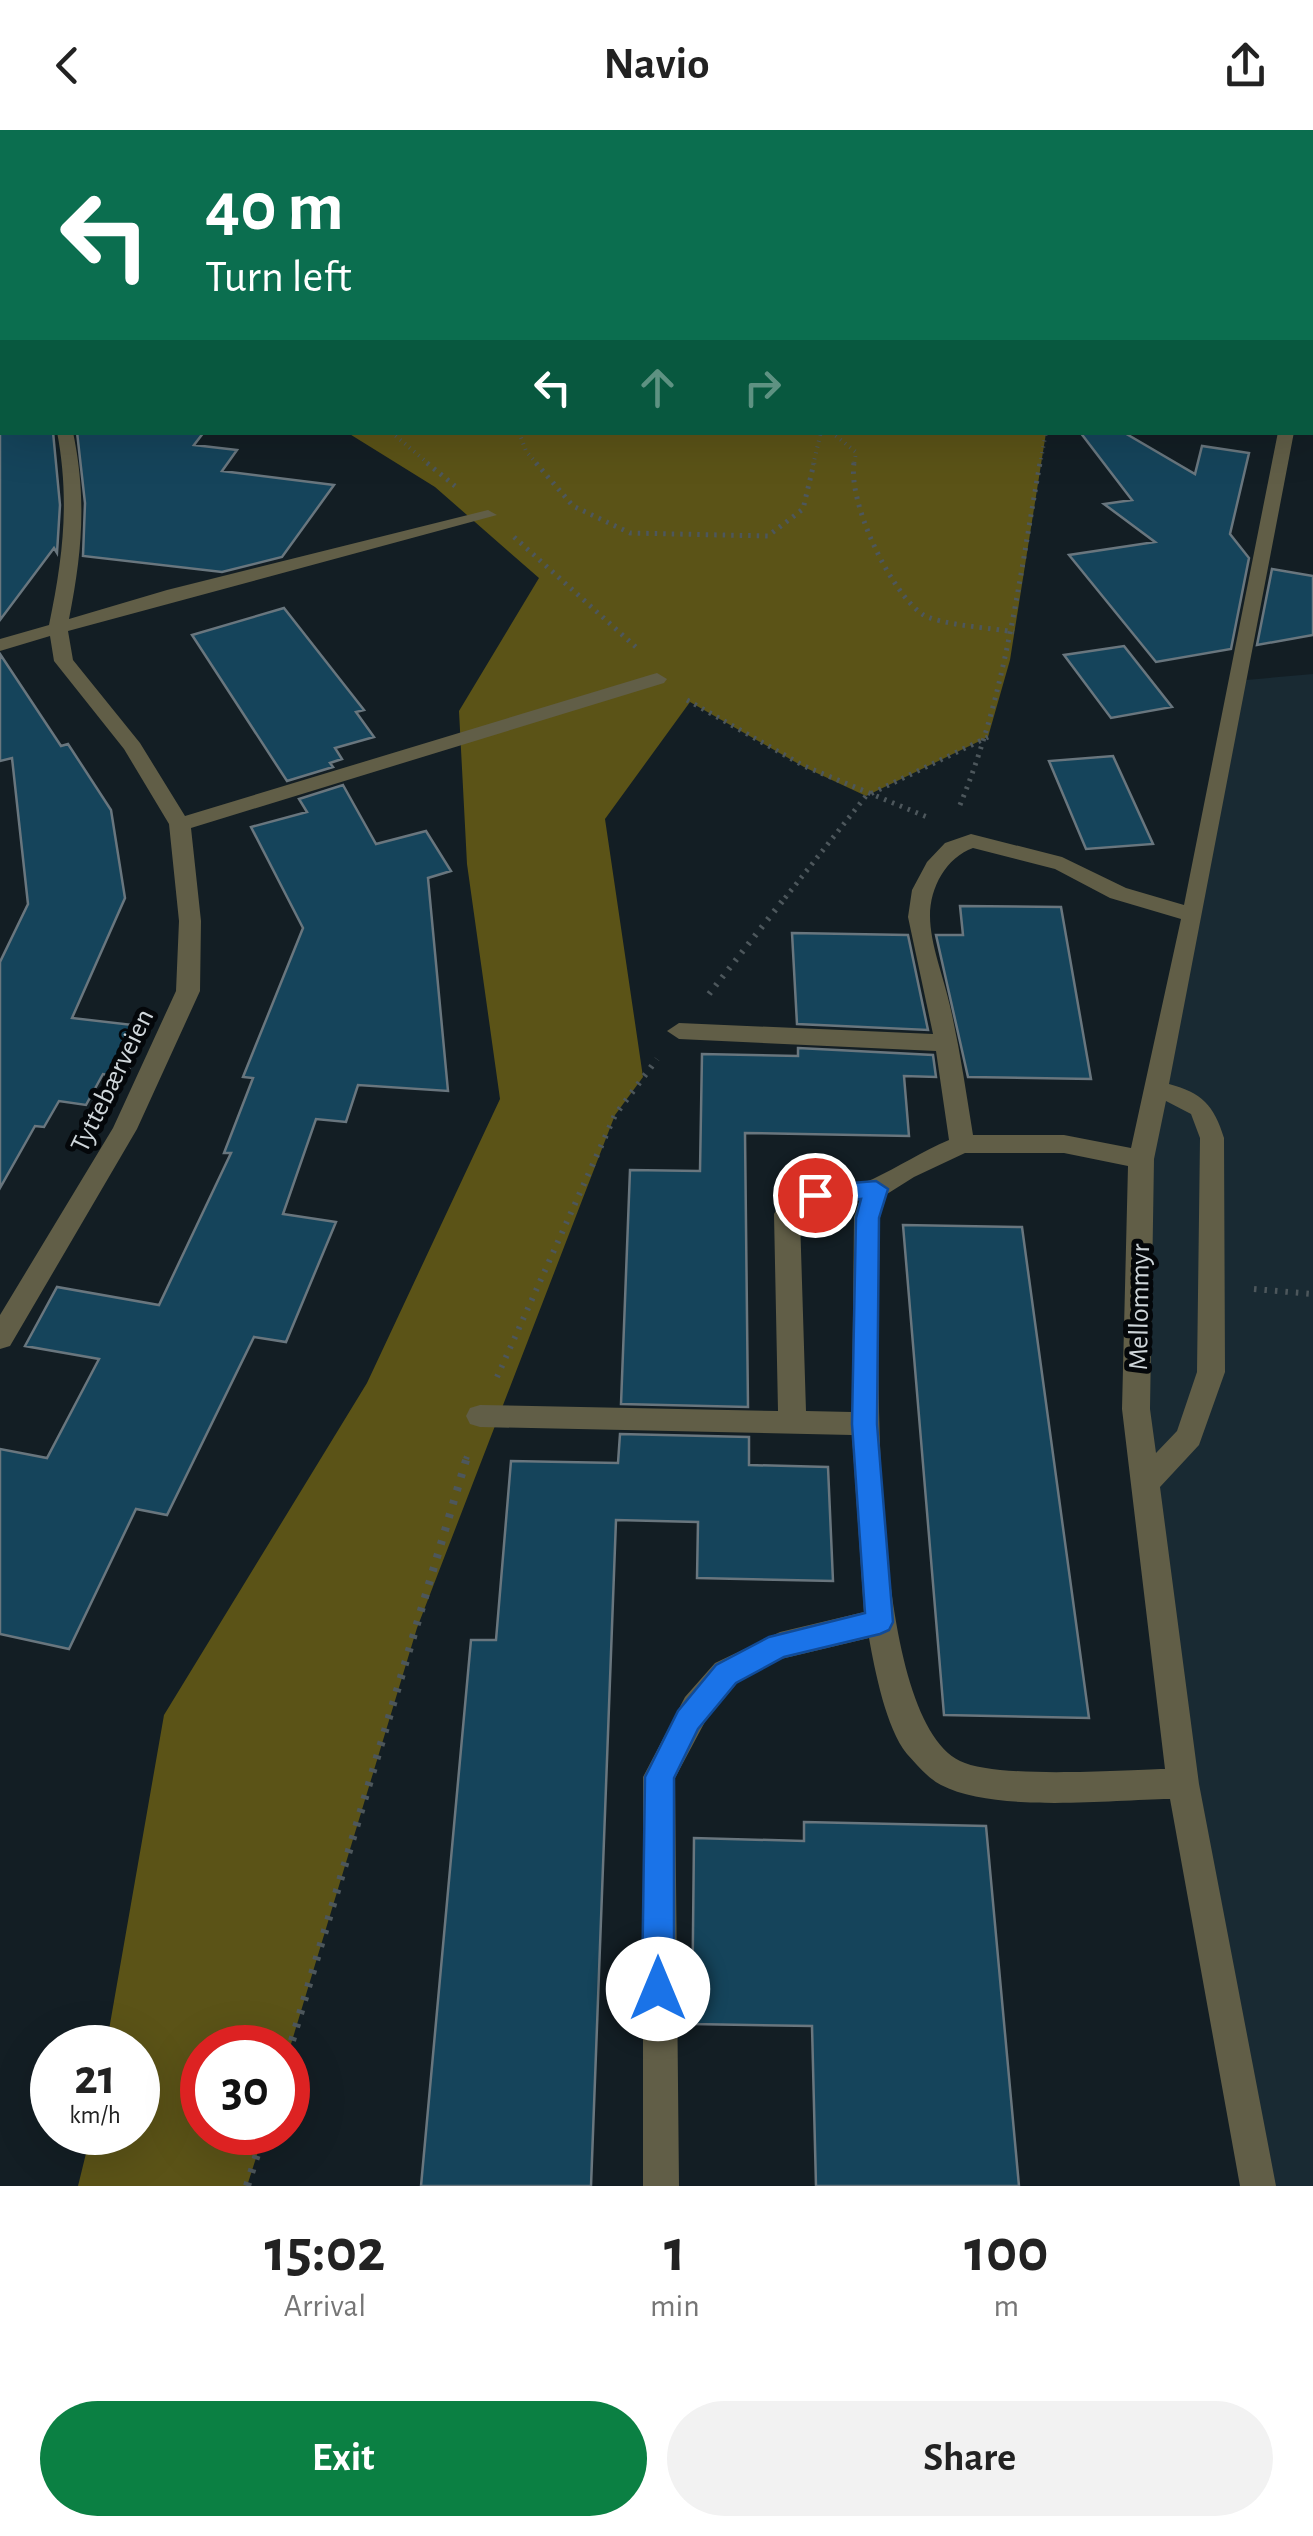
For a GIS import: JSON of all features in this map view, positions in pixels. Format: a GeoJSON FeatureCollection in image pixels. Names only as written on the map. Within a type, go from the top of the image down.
{"type":"FeatureCollection","features":[{"type":"Feature","properties":{"kind":"street"},"geometry":{"type":"LineString","coordinates":[[58,628],[74,550],[71,462],[66,435]]}},
{"type":"Feature","properties":{"kind":"street","name":"Mellommyr"},"geometry":{"type":"LineString","coordinates":[[1258,2186],[1183,1784],[1136,1409],[1141,1159],[1193,916],[1235,681],[1285,435]]}},
{"type":"Feature","properties":{"kind":"street"},"geometry":{"type":"LineString","coordinates":[[0,645],[174,594],[488,515]]}},
{"type":"Feature","properties":{"kind":"street","name":"Tyttebærveien"},"geometry":{"type":"LineString","coordinates":[[0,1338],[125,1129],[188,991],[190,922],[180,824],[133,747],[64,661],[58,628]]}},
{"type":"Feature","properties":{"kind":"street"},"geometry":{"type":"LineString","coordinates":[[180,824],[657,679]]}},
{"type":"Feature","properties":{"kind":"street"},"geometry":{"type":"LineString","coordinates":[[962,1144],[946,1043],[919,918],[923,890],[953,848],[972,842],[1062,864],[1118,893],[1193,916]]}},
{"type":"Feature","properties":{"kind":"street"},"geometry":{"type":"LineString","coordinates":[[680,1031],[946,1043]]}},
{"type":"Feature","properties":{"kind":"street"},"geometry":{"type":"LineString","coordinates":[[1147,1482],[1188,1437],[1211,1372],[1212,1138],[1204,1110],[1192,1098],[1156,1090]]}},
{"type":"Feature","properties":{"kind":"street"},"geometry":{"type":"LineString","coordinates":[[792,1422],[787,1214],[815,1195],[876,1189],[904,1170],[962,1144],[1064,1144],[1141,1159]]}},
{"type":"Feature","properties":{"kind":"street"},"geometry":{"type":"LineString","coordinates":[[876,1189],[867,1218],[864,1424],[880,1622],[893,1692],[914,1742],[945,1772],[988,1784],[1183,1784]]}},
{"type":"Feature","properties":{"kind":"street"},"geometry":{"type":"LineString","coordinates":[[480,1416],[864,1424]]}},
{"type":"Feature","properties":{"kind":"street"},"geometry":{"type":"LineString","coordinates":[[660,2186],[660,1777],[688,1720],[726,1674],[778,1646],[880,1622]]}},
{"type":"Feature","properties":{"kind":"path"},"geometry":{"type":"LineString","coordinates":[[520,435],[526,450],[573,506],[630,533],[768,536],[803,509],[820,435]]}},
{"type":"Feature","properties":{"kind":"path"},"geometry":{"type":"LineString","coordinates":[[835,435],[856,452],[851,483],[893,585],[925,616],[1014,632]]}},
{"type":"Feature","properties":{"kind":"path"},"geometry":{"type":"LineString","coordinates":[[958,809],[988,737],[1010,660],[1046,435]]}},
{"type":"Feature","properties":{"kind":"path"},"geometry":{"type":"LineString","coordinates":[[297,2025],[480,1416],[615,1114],[866,796],[988,737]]}},
{"type":"Feature","properties":{"kind":"path"},"geometry":{"type":"LineString","coordinates":[[1211,1286],[1313,1294]]}},
{"type":"Feature","properties":{"kind":"path"},"geometry":{"type":"LineString","coordinates":[[247,2186],[257,2155]]}},
{"type":"Feature","properties":{"kind":"shaded area"},"geometry":{"type":"Polygon","coordinates":[[[351,435],[1046,435],[1010,660],[988,737],[866,796],[804,767],[690,702],[605,819],[643,1077],[615,1115],[417,1628],[297,2025],[180,2025],[180,2155],[257,2155],[247,2186],[78,2186],[86,2155],[160,2155],[160,2025],[110,2025],[164,1715],[367,1383],[500,1099],[467,864],[459,711],[539,578],[435,487],[351,435]]]}},
{"type":"Feature","properties":{"kind":"shaded area"},"geometry":{"type":"Polygon","coordinates":[[[1313,674],[1313,2186],[1258,2186],[1136,1409],[1141,1159],[1235,681],[1313,674]]]}},
{"type":"Feature","properties":{"kind":"building"},"geometry":{"type":"Polygon","coordinates":[[[0,435],[53,435],[60,505],[57,553],[54,548],[0,620],[0,435]]]}},
{"type":"Feature","properties":{"kind":"building"},"geometry":{"type":"Polygon","coordinates":[[[77,435],[202,435],[194,445],[237,450],[222,471],[334,485],[282,557],[222,572],[83,556],[85,503],[77,435]]]}},
{"type":"Feature","properties":{"kind":"building"},"geometry":{"type":"Polygon","coordinates":[[[1082,435],[1128,435],[1195,474],[1202,446],[1249,453],[1230,534],[1249,558],[1231,649],[1156,662],[1069,555],[1155,542],[1104,504],[1132,500],[1082,435]]]}},
{"type":"Feature","properties":{"kind":"building"},"geometry":{"type":"Polygon","coordinates":[[[1272,569],[1313,576],[1313,635],[1257,645],[1272,569]]]}},
{"type":"Feature","properties":{"kind":"building"},"geometry":{"type":"Polygon","coordinates":[[[284,608],[364,710],[356,712],[374,737],[335,748],[342,759],[330,763],[333,767],[287,781],[192,635],[284,608]]]}},
{"type":"Feature","properties":{"kind":"building"},"geometry":{"type":"Polygon","coordinates":[[[1124,646],[1172,707],[1111,718],[1064,655],[1124,646]]]}},
{"type":"Feature","properties":{"kind":"building"},"geometry":{"type":"Polygon","coordinates":[[[0,654],[61,746],[68,744],[111,810],[125,898],[72,1018],[150,1027],[125,1077],[103,1074],[86,1105],[59,1101],[44,1127],[35,1126],[0,1188],[0,962],[28,904],[12,758],[0,761],[0,654]]]}},
{"type":"Feature","properties":{"kind":"building"},"geometry":{"type":"Polygon","coordinates":[[[1113,756],[1153,844],[1086,849],[1049,761],[1113,756]]]}},
{"type":"Feature","properties":{"kind":"building"},"geometry":{"type":"Polygon","coordinates":[[[343,785],[376,844],[426,831],[451,871],[428,878],[448,1091],[358,1085],[346,1122],[316,1119],[283,1214],[336,1222],[286,1342],[254,1337],[167,1515],[136,1509],[69,1649],[0,1634],[0,1449],[47,1458],[99,1359],[25,1346],[57,1287],[159,1305],[231,1153],[224,1153],[253,1078],[243,1077],[303,928],[251,827],[307,812],[299,799],[343,785]]]}},
{"type":"Feature","properties":{"kind":"building"},"geometry":{"type":"Polygon","coordinates":[[[960,906],[1061,907],[1091,1079],[968,1077],[936,935],[963,935],[960,906]]]}},
{"type":"Feature","properties":{"kind":"building"},"geometry":{"type":"Polygon","coordinates":[[[792,933],[908,935],[928,1030],[797,1024],[792,933]]]}},
{"type":"Feature","properties":{"kind":"building"},"geometry":{"type":"Polygon","coordinates":[[[798,1048],[933,1055],[936,1077],[904,1076],[909,1136],[745,1133],[748,1407],[621,1404],[630,1170],[700,1171],[702,1054],[798,1056],[798,1048]]]}},
{"type":"Feature","properties":{"kind":"building"},"geometry":{"type":"Polygon","coordinates":[[[903,1225],[1022,1227],[1089,1718],[944,1715],[903,1225]]]}},
{"type":"Feature","properties":{"kind":"building"},"geometry":{"type":"Polygon","coordinates":[[[620,1434],[749,1437],[749,1465],[828,1467],[833,1581],[697,1578],[698,1522],[616,1520],[591,2186],[421,2186],[471,1640],[496,1640],[511,1461],[618,1463],[620,1434]]]}},
{"type":"Feature","properties":{"kind":"building"},"geometry":{"type":"Polygon","coordinates":[[[804,1822],[986,1826],[1019,2186],[816,2186],[812,2026],[692,2024],[694,1838],[804,1841],[804,1822]]]}},
{"type":"Feature","properties":{"kind":"route"},"geometry":{"type":"LineString","coordinates":[[658,1989],[660,1777],[688,1720],[726,1674],[778,1646],[880,1622],[864,1424],[867,1218],[876,1189],[815,1195]]}}]}
